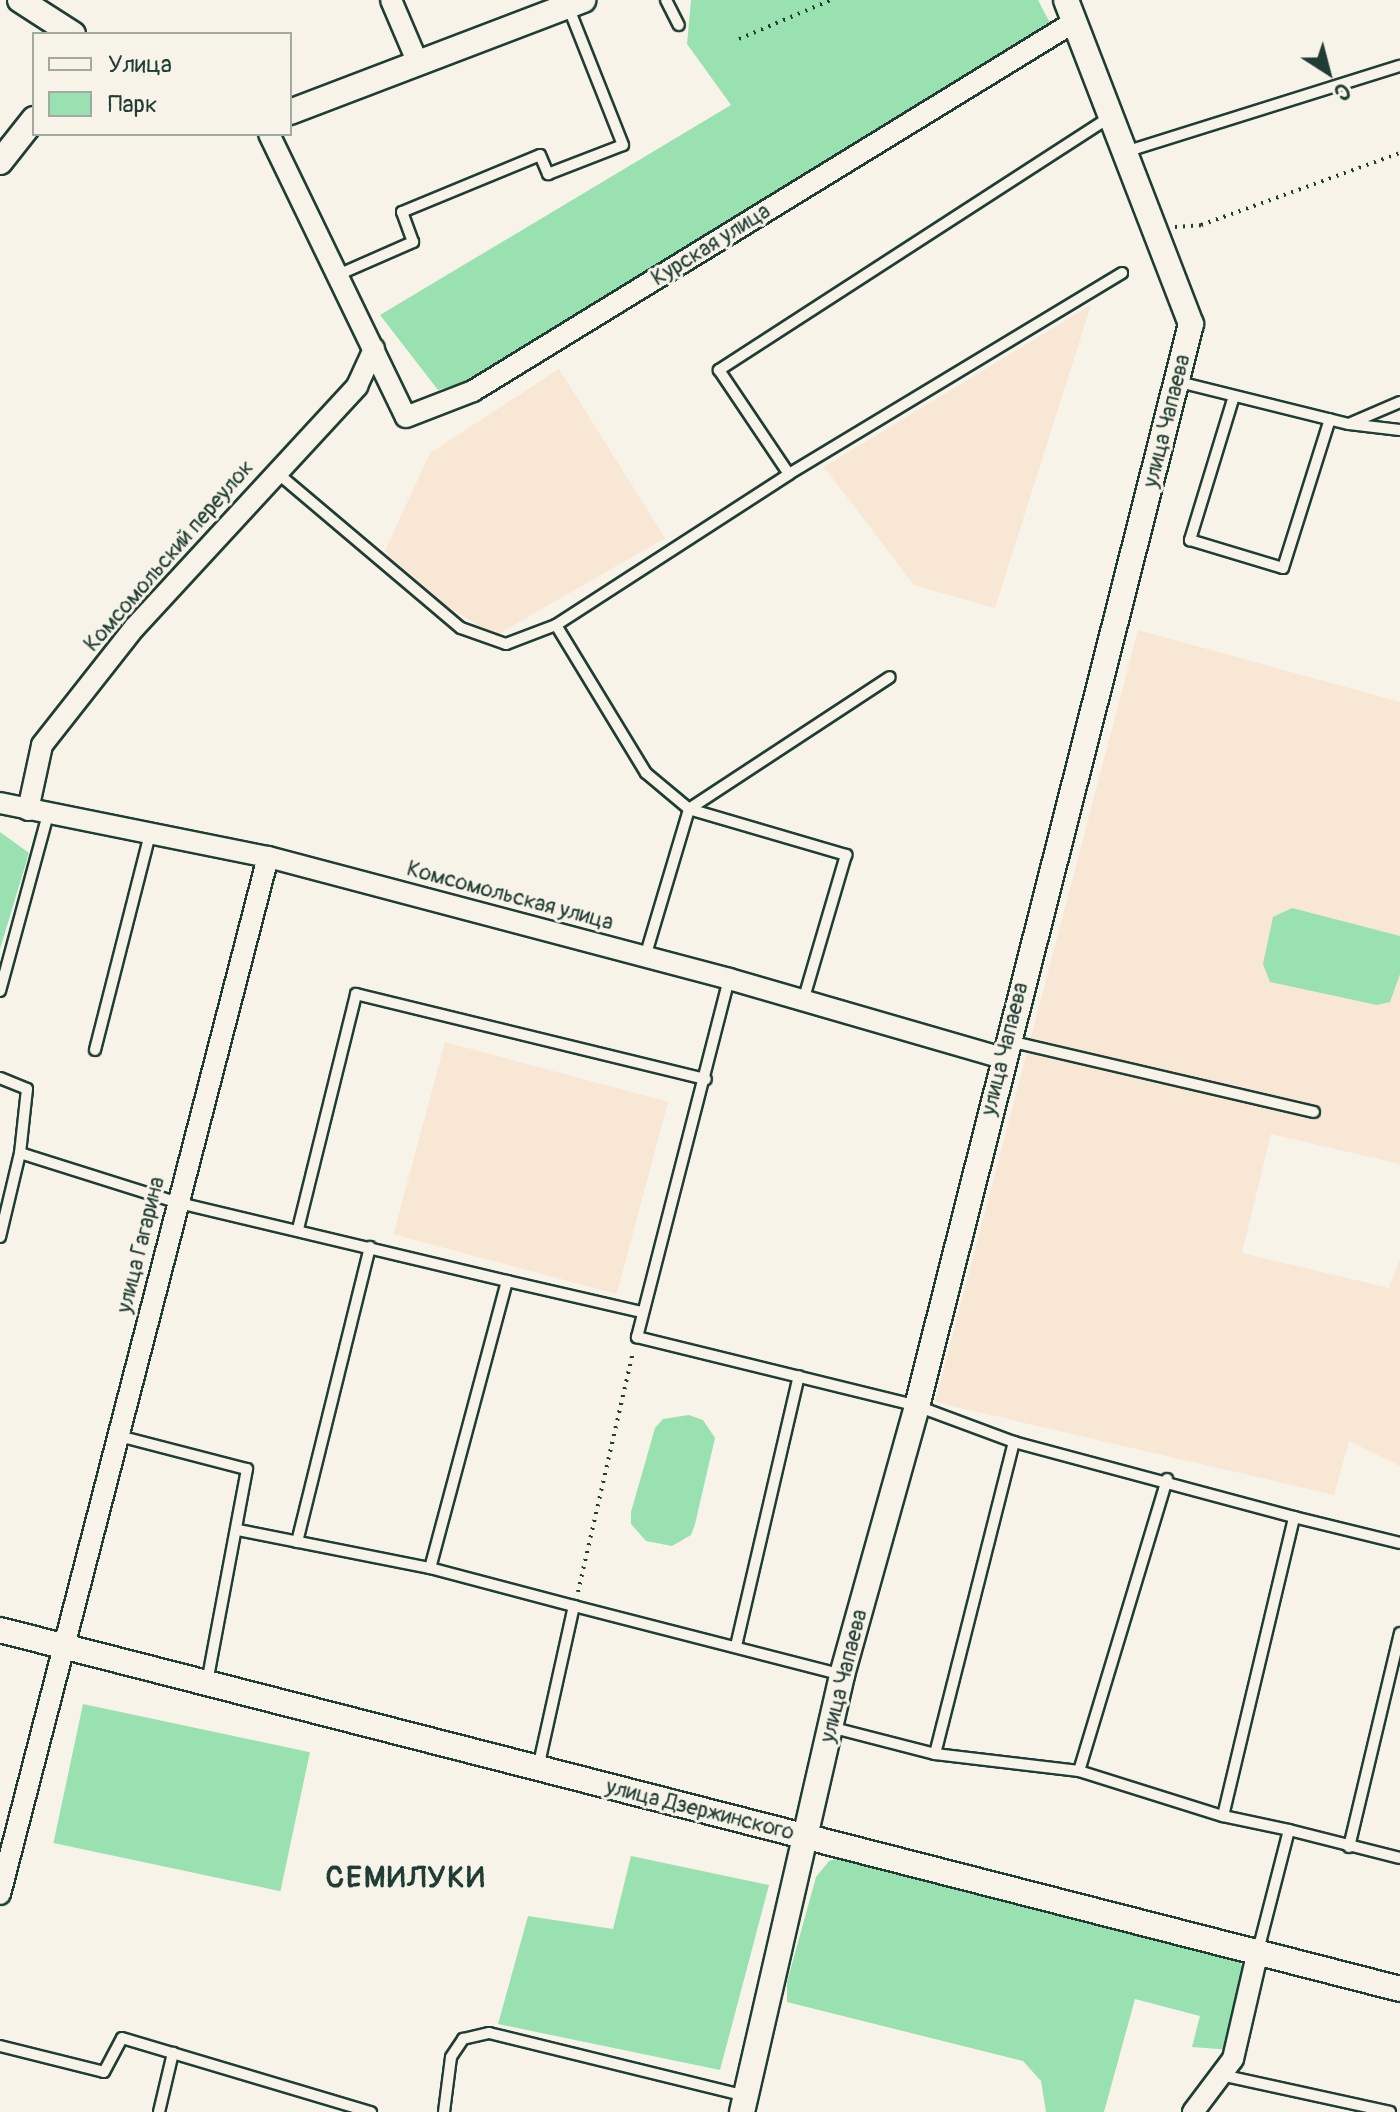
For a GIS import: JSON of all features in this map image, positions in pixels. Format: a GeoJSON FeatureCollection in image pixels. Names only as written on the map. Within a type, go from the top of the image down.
{"type":"FeatureCollection","features":[{"type":"Feature","properties":{"kind":"street"},"geometry":{"type":"LineString","coordinates":[[20,0],[70,32]]}},
{"type":"Feature","properties":{"kind":"street"},"geometry":{"type":"LineString","coordinates":[[391,0],[417,61]]}},
{"type":"Feature","properties":{"kind":"street"},"geometry":{"type":"LineString","coordinates":[[292,111],[575,3]]}},
{"type":"Feature","properties":{"kind":"street","name":"улица Чапаева"},"geometry":{"type":"LineString","coordinates":[[744,2104],[842,1675],[917,1406],[1005,1049],[1179,382],[1191,324],[1151,229],[1070,11]]}},
{"type":"Feature","properties":{"kind":"street","name":"Курская улица"},"geometry":{"type":"LineString","coordinates":[[374,349],[406,417],[473,391],[1070,11]]}},
{"type":"Feature","properties":{"kind":"street"},"geometry":{"type":"LineString","coordinates":[[0,162],[32,122]]}},
{"type":"Feature","properties":{"kind":"street"},"geometry":{"type":"LineString","coordinates":[[270,136],[374,349]]}},
{"type":"Feature","properties":{"kind":"street","name":"Комсомольский переулок"},"geometry":{"type":"LineString","coordinates":[[38,812],[42,745],[135,627],[275,471],[357,386],[374,349]]}},
{"type":"Feature","properties":{"kind":"street","name":"Комсомольская улица"},"geometry":{"type":"LineString","coordinates":[[0,803],[268,857],[803,1001],[1005,1049]]}},
{"type":"Feature","properties":{"kind":"street","name":"улица Гагарина"},"geometry":{"type":"LineString","coordinates":[[0,1894],[119,1436],[175,1202],[268,857]]}},
{"type":"Feature","properties":{"kind":"street","name":"улица Дзержинского"},"geometry":{"type":"LineString","coordinates":[[0,1630],[1400,1989]]}},
{"type":"Feature","properties":{"kind":"street"},"geometry":{"type":"LineString","coordinates":[[1193,2112],[1233,2059],[1258,1951]]}},
{"type":"Feature","properties":{"kind":"lane"},"geometry":{"type":"LineString","coordinates":[[666,0],[679,25]]}},
{"type":"Feature","properties":{"kind":"lane"},"geometry":{"type":"LineString","coordinates":[[340,274],[413,242],[402,212],[540,155],[548,174],[623,145],[575,3]]}},
{"type":"Feature","properties":{"kind":"lane"},"geometry":{"type":"LineString","coordinates":[[1123,153],[1400,66]]}},
{"type":"Feature","properties":{"kind":"lane"},"geometry":{"type":"LineString","coordinates":[[789,474],[719,370],[1110,117]]}},
{"type":"Feature","properties":{"kind":"lane"},"geometry":{"type":"LineString","coordinates":[[275,471],[461,628],[506,644],[556,625],[789,474],[1122,273]]}},
{"type":"Feature","properties":{"kind":"lane"},"geometry":{"type":"LineString","coordinates":[[1179,382],[1349,424],[1400,430]]}},
{"type":"Feature","properties":{"kind":"lane"},"geometry":{"type":"LineString","coordinates":[[1234,396],[1190,540],[1283,568],[1330,419]]}},
{"type":"Feature","properties":{"kind":"lane"},"geometry":{"type":"LineString","coordinates":[[1349,424],[1400,402]]}},
{"type":"Feature","properties":{"kind":"lane"},"geometry":{"type":"LineString","coordinates":[[556,625],[646,773],[689,809],[846,855],[803,1001]]}},
{"type":"Feature","properties":{"kind":"lane"},"geometry":{"type":"LineString","coordinates":[[645,957],[689,809],[890,677]]}},
{"type":"Feature","properties":{"kind":"lane"},"geometry":{"type":"LineString","coordinates":[[0,991],[38,812]]}},
{"type":"Feature","properties":{"kind":"lane"},"geometry":{"type":"LineString","coordinates":[[95,1050],[150,834]]}},
{"type":"Feature","properties":{"kind":"lane"},"geometry":{"type":"LineString","coordinates":[[729,979],[706,1079],[641,1312],[637,1337],[917,1406],[1014,1442],[1167,1479],[1294,1517],[1400,1543]]}},
{"type":"Feature","properties":{"kind":"lane"},"geometry":{"type":"LineString","coordinates":[[298,1229],[356,994],[706,1079]]}},
{"type":"Feature","properties":{"kind":"lane"},"geometry":{"type":"LineString","coordinates":[[1005,1049],[1314,1112]]}},
{"type":"Feature","properties":{"kind":"lane"},"geometry":{"type":"LineString","coordinates":[[0,1078],[27,1089],[20,1153],[0,1237]]}},
{"type":"Feature","properties":{"kind":"lane"},"geometry":{"type":"LineString","coordinates":[[20,1153],[175,1202],[641,1312]]}},
{"type":"Feature","properties":{"kind":"lane"},"geometry":{"type":"LineString","coordinates":[[297,1542],[370,1247]]}},
{"type":"Feature","properties":{"kind":"lane"},"geometry":{"type":"LineString","coordinates":[[430,1568],[507,1281]]}},
{"type":"Feature","properties":{"kind":"lane"},"geometry":{"type":"LineString","coordinates":[[736,1646],[799,1376]]}},
{"type":"Feature","properties":{"kind":"lane"},"geometry":{"type":"LineString","coordinates":[[119,1436],[247,1469],[207,1683]]}},
{"type":"Feature","properties":{"kind":"lane"},"geometry":{"type":"LineString","coordinates":[[935,1754],[1014,1442]]}},
{"type":"Feature","properties":{"kind":"lane"},"geometry":{"type":"LineString","coordinates":[[1079,1771],[1167,1479]]}},
{"type":"Feature","properties":{"kind":"lane"},"geometry":{"type":"LineString","coordinates":[[1223,1816],[1294,1517]]}},
{"type":"Feature","properties":{"kind":"lane"},"geometry":{"type":"LineString","coordinates":[[238,1530],[430,1568],[842,1675]]}},
{"type":"Feature","properties":{"kind":"lane"},"geometry":{"type":"LineString","coordinates":[[538,1770],[574,1606]]}},
{"type":"Feature","properties":{"kind":"lane"},"geometry":{"type":"LineString","coordinates":[[1349,1847],[1400,1633]]}},
{"type":"Feature","properties":{"kind":"lane"},"geometry":{"type":"LineString","coordinates":[[830,1727],[935,1754],[1079,1771],[1223,1816],[1400,1858]]}},
{"type":"Feature","properties":{"kind":"lane"},"geometry":{"type":"LineString","coordinates":[[1258,1951],[1289,1830]]}},
{"type":"Feature","properties":{"kind":"lane"},"geometry":{"type":"LineString","coordinates":[[444,2112],[451,2057],[463,2039],[489,2033],[744,2104]]}},
{"type":"Feature","properties":{"kind":"lane"},"geometry":{"type":"LineString","coordinates":[[0,2046],[104,2072],[122,2038],[370,2112]]}},
{"type":"Feature","properties":{"kind":"lane"},"geometry":{"type":"LineString","coordinates":[[159,2112],[173,2053]]}},
{"type":"Feature","properties":{"kind":"lane"},"geometry":{"type":"LineString","coordinates":[[1221,2075],[1390,2112]]}},
{"type":"Feature","properties":{"kind":"path"},"geometry":{"type":"LineString","coordinates":[[739,39],[831,0]]}},
{"type":"Feature","properties":{"kind":"path"},"geometry":{"type":"LineString","coordinates":[[1151,229],[1201,225],[1400,153]]}},
{"type":"Feature","properties":{"kind":"path"},"geometry":{"type":"LineString","coordinates":[[574,1606],[637,1337]]}},
{"type":"Feature","properties":{"kind":"shaded area"},"geometry":{"type":"Polygon","coordinates":[[[1091,305],[995,608],[914,585],[824,467],[1091,305]]]}},
{"type":"Feature","properties":{"kind":"shaded area"},"geometry":{"type":"Polygon","coordinates":[[[559,369],[665,538],[495,636],[416,587],[385,551],[430,453],[559,369]]]}},
{"type":"Feature","properties":{"kind":"shaded area"},"geometry":{"type":"Polygon","coordinates":[[[1138,630],[1400,702],[1400,1164],[1271,1134],[1242,1253],[1389,1288],[1400,1259],[1400,1466],[1349,1441],[1334,1495],[935,1402],[1138,630]]]}},
{"type":"Feature","properties":{"kind":"shaded area"},"geometry":{"type":"Polygon","coordinates":[[[445,1042],[668,1102],[617,1294],[393,1234],[445,1042]]]}},
{"type":"Feature","properties":{"kind":"green space"},"geometry":{"type":"Polygon","coordinates":[[[691,0],[1038,0],[1050,23],[462,383],[438,390],[380,315],[731,105],[687,44],[691,0]]]}},
{"type":"Feature","properties":{"kind":"green space"},"geometry":{"type":"Polygon","coordinates":[[[0,832],[29,853],[0,949],[0,832]]]}},
{"type":"Feature","properties":{"kind":"green space"},"geometry":{"type":"Polygon","coordinates":[[[1292,908],[1400,936],[1400,974],[1390,1002],[1377,1005],[1270,982],[1263,964],[1273,917],[1292,908]]]}},
{"type":"Feature","properties":{"kind":"green space"},"geometry":{"type":"Polygon","coordinates":[[[689,1415],[703,1420],[715,1438],[695,1524],[691,1535],[672,1546],[646,1541],[631,1524],[631,1512],[655,1428],[663,1419],[689,1415]]]}},
{"type":"Feature","properties":{"kind":"green space"},"geometry":{"type":"Polygon","coordinates":[[[83,1704],[310,1752],[280,1891],[53,1843],[83,1704]]]}},
{"type":"Feature","properties":{"kind":"green space"},"geometry":{"type":"Polygon","coordinates":[[[631,1856],[769,1885],[720,2070],[498,2024],[528,1916],[613,1929],[631,1856]]]}},
{"type":"Feature","properties":{"kind":"green space"},"geometry":{"type":"Polygon","coordinates":[[[847,1856],[1237,1959],[1248,1974],[1231,2050],[1192,2047],[1200,2016],[1135,1999],[1104,2112],[1046,2112],[1041,2081],[1023,2061],[787,2002],[787,1982],[816,1877],[829,1861],[847,1856]]]}},
{"type":"Feature","properties":{"kind":"district","name":"СЕМИЛУКИ"},"geometry":{"type":"Point","coordinates":[406,1878]}}]}
